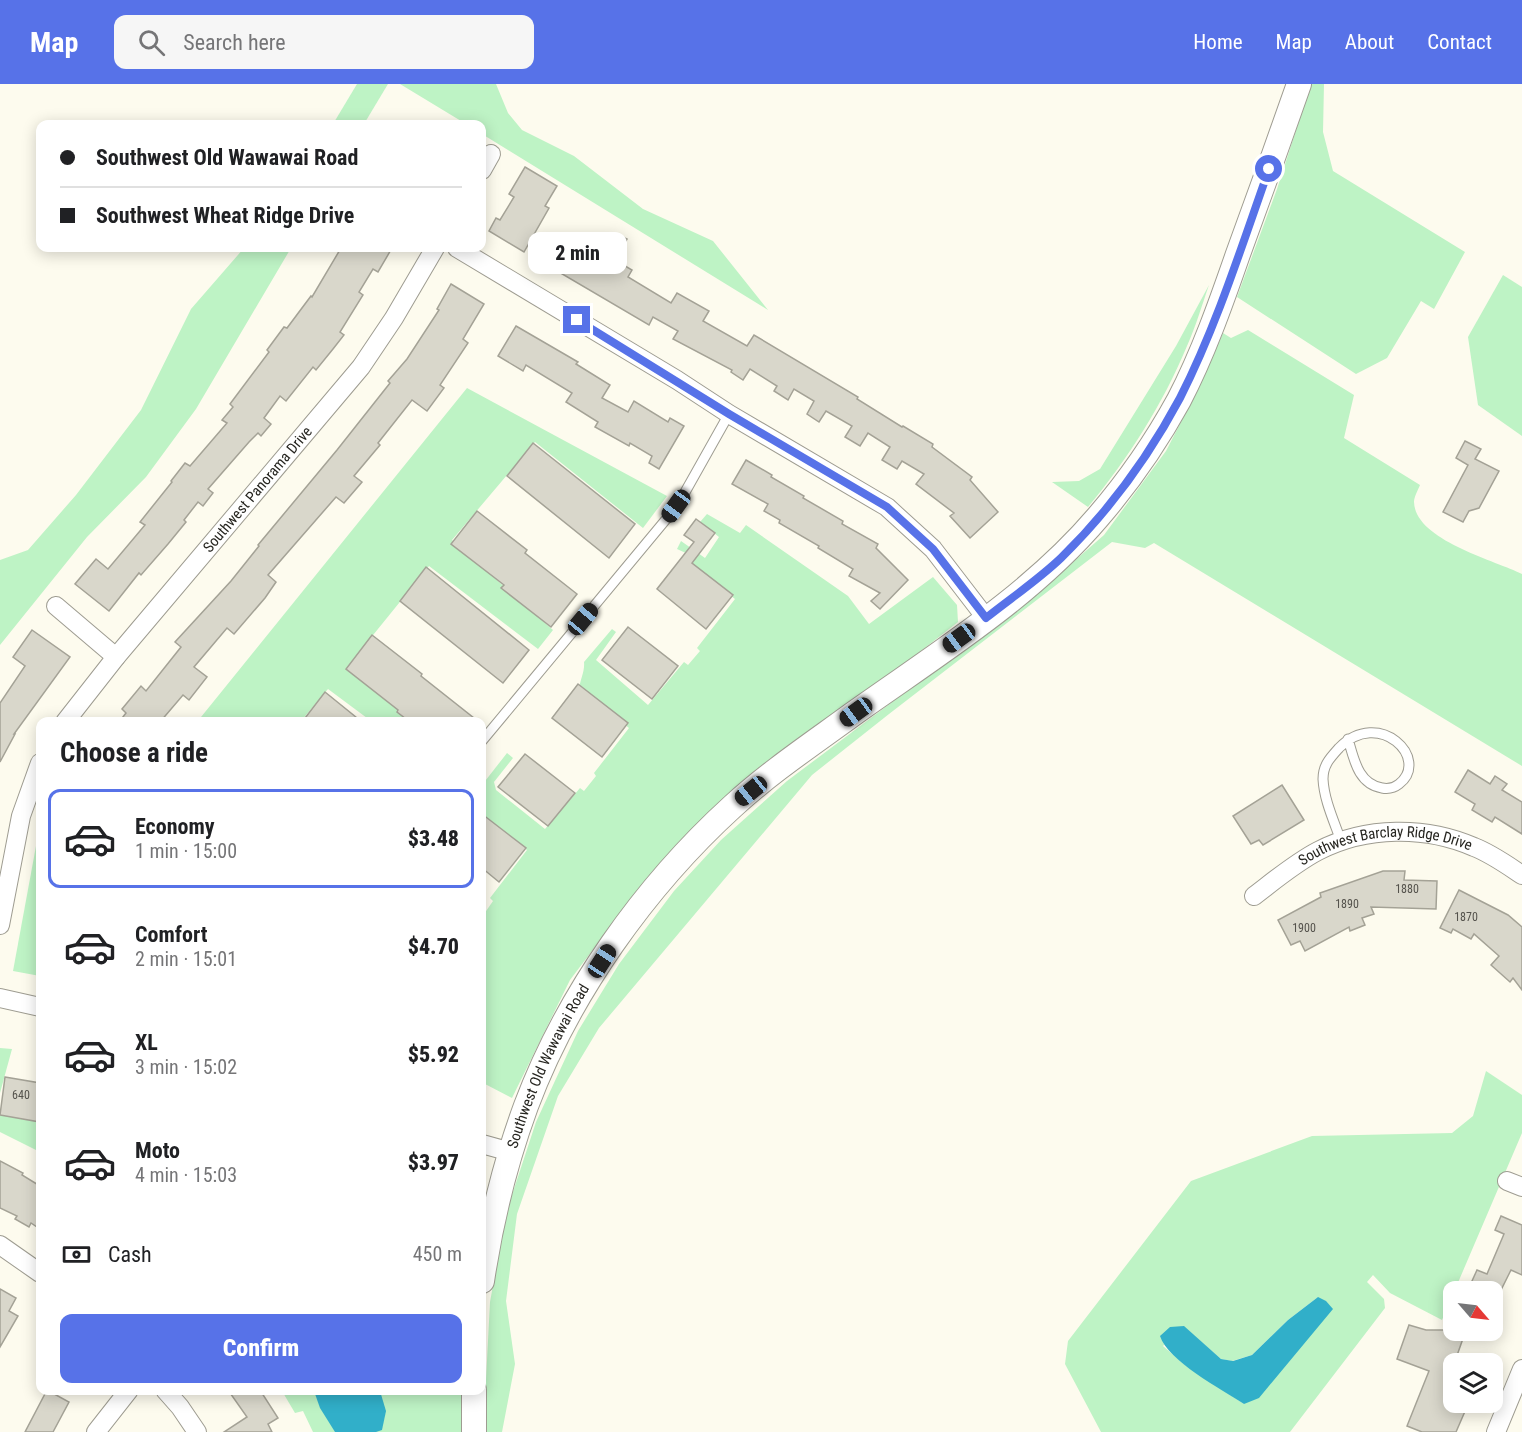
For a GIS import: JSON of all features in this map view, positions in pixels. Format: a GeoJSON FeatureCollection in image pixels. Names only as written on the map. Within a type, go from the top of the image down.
{"type":"FeatureCollection","features":[{"type":"Feature","properties":{"kind":"main road","name":"Southwest Old Wawawai Road"},"geometry":{"type":"LineString","coordinates":[[486,1254],[490,1227],[511,1152],[528,1103],[579,996],[613,943],[649,896],[690,848],[734,805],[784,764],[986,618],[1060,558],[1132,475],[1162,428],[1196,363],[1221,303],[1299,84]]}},
{"type":"Feature","properties":{"kind":"main road"},"geometry":{"type":"LineString","coordinates":[[474,1395],[474,1432]]}},
{"type":"Feature","properties":{"kind":"street","name":"Southwest Panorama Drive"},"geometry":{"type":"LineString","coordinates":[[69,717],[116,657],[361,367],[394,318],[433,252]]}},
{"type":"Feature","properties":{"kind":"street"},"geometry":{"type":"LineString","coordinates":[[465,252],[677,380],[729,414],[887,507],[933,549],[986,618]]}},
{"type":"Feature","properties":{"kind":"street"},"geometry":{"type":"LineString","coordinates":[[56,606],[116,657]]}},
{"type":"Feature","properties":{"kind":"street"},"geometry":{"type":"LineString","coordinates":[[0,925],[21,816],[36,775]]}},
{"type":"Feature","properties":{"kind":"street","name":"Southwest Barclay Ridge Drive"},"geometry":{"type":"LineString","coordinates":[[1254,896],[1319,850],[1341,841],[1389,832],[1431,834],[1474,847],[1522,875]]}},
{"type":"Feature","properties":{"kind":"street"},"geometry":{"type":"LineString","coordinates":[[0,998],[36,1006]]}},
{"type":"Feature","properties":{"kind":"street"},"geometry":{"type":"LineString","coordinates":[[486,1145],[511,1152]]}},
{"type":"Feature","properties":{"kind":"street"},"geometry":{"type":"LineString","coordinates":[[0,1245],[36,1270]]}},
{"type":"Feature","properties":{"kind":"street"},"geometry":{"type":"LineString","coordinates":[[1496,1432],[1522,1369]]}},
{"type":"Feature","properties":{"kind":"street"},"geometry":{"type":"LineString","coordinates":[[96,1432],[125,1395]]}},
{"type":"Feature","properties":{"kind":"street"},"geometry":{"type":"LineString","coordinates":[[169,1395],[197,1432]]}},
{"type":"Feature","properties":{"kind":"lane"},"geometry":{"type":"LineString","coordinates":[[486,736],[668,517],[684,494],[729,414]]}},
{"type":"Feature","properties":{"kind":"lane"},"geometry":{"type":"LineString","coordinates":[[1341,841],[1327,801],[1323,778],[1326,761],[1348,739],[1363,732],[1386,734],[1400,744],[1408,757],[1407,774],[1399,784],[1387,789],[1372,786],[1363,779],[1355,764],[1348,739]]}},
{"type":"Feature","properties":{"kind":"green space"},"geometry":{"type":"Polygon","coordinates":[[[357,84],[388,84],[366,120],[335,120],[357,84]]]}},
{"type":"Feature","properties":{"kind":"green space"},"geometry":{"type":"Polygon","coordinates":[[[400,84],[496,84],[508,113],[522,130],[574,156],[643,209],[713,241],[768,310],[486,136],[486,120],[459,120],[400,84]]]}},
{"type":"Feature","properties":{"kind":"green space"},"geometry":{"type":"Polygon","coordinates":[[[1311,84],[1324,84],[1323,132],[1333,171],[1465,252],[1434,309],[1421,301],[1387,358],[1356,374],[1237,297],[1277,189],[1311,84]]]}},
{"type":"Feature","properties":{"kind":"green space"},"geometry":{"type":"Polygon","coordinates":[[[241,252],[289,252],[196,409],[146,477],[87,537],[0,645],[0,560],[28,550],[76,495],[141,410],[191,309],[241,252]]]}},
{"type":"Feature","properties":{"kind":"green space"},"geometry":{"type":"Polygon","coordinates":[[[1503,275],[1522,287],[1522,436],[1478,405],[1468,337],[1503,275]]]}},
{"type":"Feature","properties":{"kind":"green space"},"geometry":{"type":"Polygon","coordinates":[[[1209,285],[1190,338],[1156,410],[1117,470],[1088,507],[1052,482],[1079,481],[1100,469],[1176,346],[1209,285]]]}},
{"type":"Feature","properties":{"kind":"green space"},"geometry":{"type":"Polygon","coordinates":[[[1248,330],[1354,395],[1344,438],[1420,485],[1414,502],[1418,515],[1427,527],[1458,547],[1522,574],[1522,766],[1154,543],[1145,548],[1112,542],[812,775],[599,1028],[558,1096],[517,1214],[506,1301],[515,1364],[502,1432],[486,1432],[485,1399],[490,1302],[506,1213],[536,1122],[578,1031],[619,964],[674,891],[721,840],[787,781],[1040,591],[1104,535],[1166,451],[1197,391],[1223,333],[1231,338],[1248,330]]]}},
{"type":"Feature","properties":{"kind":"green space"},"geometry":{"type":"Polygon","coordinates":[[[467,388],[667,496],[643,528],[535,442],[452,540],[553,630],[538,649],[429,566],[348,666],[409,717],[366,717],[328,689],[304,717],[201,717],[467,388]]]}},
{"type":"Feature","properties":{"kind":"green space"},"geometry":{"type":"Polygon","coordinates":[[[707,514],[740,533],[746,525],[848,596],[869,624],[933,577],[957,605],[958,622],[907,662],[632,898],[570,980],[512,1098],[486,1085],[486,911],[493,901],[490,898],[527,850],[486,819],[486,780],[507,753],[513,758],[494,782],[496,790],[545,829],[580,788],[584,791],[596,776],[594,773],[629,728],[579,689],[584,662],[612,629],[616,632],[596,660],[648,705],[684,662],[688,665],[700,651],[697,648],[735,599],[688,562],[688,554],[677,549],[681,541],[705,558],[719,537],[700,522],[707,514]]]}},
{"type":"Feature","properties":{"kind":"green space"},"geometry":{"type":"Polygon","coordinates":[[[36,846],[36,975],[13,971],[36,846]]]}},
{"type":"Feature","properties":{"kind":"green space"},"geometry":{"type":"Polygon","coordinates":[[[0,1048],[12,1049],[0,1093],[0,1048]]]}},
{"type":"Feature","properties":{"kind":"green space"},"geometry":{"type":"Polygon","coordinates":[[[1486,1071],[1522,1095],[1522,1133],[1459,1281],[1443,1281],[1442,1320],[1390,1293],[1373,1275],[1367,1282],[1384,1299],[1385,1308],[1290,1432],[1101,1432],[1065,1364],[1068,1341],[1191,1181],[1312,1136],[1452,1133],[1473,1116],[1486,1071]],[[1318,1297],[1288,1320],[1252,1355],[1232,1361],[1221,1359],[1183,1326],[1163,1346],[1185,1365],[1244,1404],[1318,1297]]]}},
{"type":"Feature","properties":{"kind":"green space"},"geometry":{"type":"Polygon","coordinates":[[[0,1109],[36,1119],[36,1150],[0,1132],[0,1109]]]}},
{"type":"Feature","properties":{"kind":"green space"},"geometry":{"type":"Polygon","coordinates":[[[284,1395],[462,1395],[462,1432],[313,1432],[303,1411],[295,1413],[284,1395]]]}},
{"type":"Feature","properties":{"kind":"water"},"geometry":{"type":"Polygon","coordinates":[[[1318,1297],[1326,1301],[1333,1309],[1259,1398],[1244,1404],[1184,1365],[1173,1355],[1160,1336],[1170,1327],[1184,1326],[1221,1359],[1233,1361],[1252,1355],[1288,1320],[1318,1297]]]}},
{"type":"Feature","properties":{"kind":"water"},"geometry":{"type":"Polygon","coordinates":[[[315,1395],[381,1395],[386,1411],[382,1430],[335,1432],[320,1408],[315,1395]]]}},
{"type":"Feature","properties":{"kind":"building"},"geometry":{"type":"Polygon","coordinates":[[[525,167],[557,186],[545,206],[549,208],[524,252],[489,231],[496,218],[500,220],[514,197],[509,194],[525,167]]]}},
{"type":"Feature","properties":{"kind":"building"},"geometry":{"type":"Polygon","coordinates":[[[617,234],[627,239],[615,260],[632,270],[628,277],[671,303],[677,293],[709,311],[703,321],[747,346],[754,335],[933,444],[932,447],[972,477],[970,480],[998,512],[970,538],[950,516],[954,513],[916,484],[924,474],[902,461],[897,469],[882,460],[890,447],[868,433],[860,446],[845,437],[852,426],[826,411],[819,422],[807,414],[814,401],[794,389],[788,400],[774,391],[777,386],[750,369],[743,380],[731,372],[732,370],[673,339],[678,331],[653,317],[649,325],[552,268],[568,241],[601,261],[617,234]]]}},
{"type":"Feature","properties":{"kind":"building"},"geometry":{"type":"Polygon","coordinates":[[[339,252],[390,252],[378,272],[373,269],[359,292],[363,295],[340,332],[344,335],[316,370],[313,367],[286,401],[280,396],[264,418],[271,424],[261,436],[258,433],[249,442],[208,489],[213,493],[203,506],[198,502],[184,520],[186,522],[141,575],[139,573],[109,611],[75,584],[96,559],[108,569],[145,525],[140,522],[185,463],[190,466],[227,423],[222,420],[233,407],[230,404],[269,352],[267,350],[284,327],[287,328],[312,297],[339,252]]]}},
{"type":"Feature","properties":{"kind":"building"},"geometry":{"type":"Polygon","coordinates":[[[451,284],[484,304],[463,339],[468,343],[440,385],[444,388],[427,411],[412,400],[378,443],[380,445],[354,476],[362,482],[344,503],[336,497],[268,575],[276,582],[265,598],[234,634],[227,628],[194,667],[207,677],[189,700],[183,695],[164,717],[123,717],[126,713],[122,709],[141,686],[146,691],[181,647],[175,642],[231,581],[390,383],[388,381],[407,359],[439,310],[437,309],[451,284]]]}},
{"type":"Feature","properties":{"kind":"building"},"geometry":{"type":"Polygon","coordinates":[[[516,326],[578,362],[576,364],[610,385],[602,398],[628,412],[634,401],[668,422],[670,418],[684,426],[659,469],[649,463],[652,456],[595,427],[598,422],[566,402],[572,393],[526,365],[523,371],[498,356],[516,326]]]}},
{"type":"Feature","properties":{"kind":"building"},"geometry":{"type":"Polygon","coordinates":[[[1465,441],[1481,449],[1475,459],[1499,471],[1479,508],[1469,511],[1463,522],[1443,512],[1468,465],[1456,458],[1465,441]]]}},
{"type":"Feature","properties":{"kind":"building"},"geometry":{"type":"Polygon","coordinates":[[[533,443],[635,524],[609,558],[507,476],[533,443]]]}},
{"type":"Feature","properties":{"kind":"building"},"geometry":{"type":"Polygon","coordinates":[[[746,460],[804,496],[803,498],[843,521],[842,524],[878,544],[876,548],[908,580],[880,609],[871,601],[880,593],[849,576],[853,569],[779,523],[780,520],[764,511],[768,504],[732,484],[746,460]]]}},
{"type":"Feature","properties":{"kind":"building"},"geometry":{"type":"Polygon","coordinates":[[[477,511],[527,550],[525,553],[577,594],[551,627],[501,588],[504,585],[451,544],[477,511]]]}},
{"type":"Feature","properties":{"kind":"building"},"geometry":{"type":"Polygon","coordinates":[[[696,519],[715,533],[692,563],[733,595],[706,629],[657,589],[694,542],[684,535],[696,519]]]}},
{"type":"Feature","properties":{"kind":"building"},"geometry":{"type":"Polygon","coordinates":[[[426,567],[529,650],[503,683],[400,601],[426,567]]]}},
{"type":"Feature","properties":{"kind":"building"},"geometry":{"type":"Polygon","coordinates":[[[628,627],[678,666],[652,699],[602,660],[628,627]]]}},
{"type":"Feature","properties":{"kind":"building"},"geometry":{"type":"Polygon","coordinates":[[[32,630],[70,657],[14,734],[0,762],[0,703],[25,666],[13,657],[32,630]]]}},
{"type":"Feature","properties":{"kind":"building"},"geometry":{"type":"Polygon","coordinates":[[[372,635],[473,717],[404,717],[397,712],[398,710],[346,669],[372,635]]]}},
{"type":"Feature","properties":{"kind":"building"},"geometry":{"type":"Polygon","coordinates":[[[578,684],[628,723],[602,757],[552,718],[578,684]]]}},
{"type":"Feature","properties":{"kind":"building"},"geometry":{"type":"Polygon","coordinates":[[[325,692],[356,717],[306,717],[325,692]]]}},
{"type":"Feature","properties":{"kind":"building"},"geometry":{"type":"Polygon","coordinates":[[[525,754],[575,793],[548,826],[498,787],[525,754]]]}},
{"type":"Feature","properties":{"kind":"building"},"geometry":{"type":"Polygon","coordinates":[[[1468,770],[1490,784],[1495,776],[1507,784],[1502,790],[1522,802],[1522,834],[1495,817],[1492,822],[1472,810],[1475,804],[1455,792],[1468,770]]]}},
{"type":"Feature","properties":{"kind":"building"},"geometry":{"type":"Polygon","coordinates":[[[1282,785],[1304,820],[1263,845],[1259,840],[1251,844],[1233,816],[1282,785]]]}},
{"type":"Feature","properties":{"kind":"building"},"geometry":{"type":"Polygon","coordinates":[[[486,817],[526,848],[499,882],[486,871],[486,817]]]}},
{"type":"Feature","properties":{"kind":"building"},"geometry":{"type":"Polygon","coordinates":[[[1383,871],[1405,871],[1404,880],[1437,881],[1436,909],[1371,907],[1374,914],[1362,918],[1365,925],[1350,931],[1349,927],[1305,951],[1300,941],[1291,945],[1278,920],[1321,897],[1320,893],[1383,871]]]}},
{"type":"Feature","properties":{"kind":"building"},"geometry":{"type":"Polygon","coordinates":[[[1459,890],[1508,915],[1522,927],[1522,990],[1513,978],[1510,982],[1491,965],[1499,956],[1474,934],[1471,939],[1453,929],[1451,933],[1440,928],[1459,890]]]}},
{"type":"Feature","properties":{"kind":"building"},"geometry":{"type":"Polygon","coordinates":[[[5,1077],[36,1082],[36,1121],[0,1115],[5,1077]]]}},
{"type":"Feature","properties":{"kind":"building"},"geometry":{"type":"Polygon","coordinates":[[[0,1161],[23,1173],[22,1175],[36,1184],[36,1226],[31,1223],[29,1227],[15,1219],[17,1216],[0,1208],[0,1161]]]}},
{"type":"Feature","properties":{"kind":"building"},"geometry":{"type":"Polygon","coordinates":[[[1501,1216],[1522,1225],[1522,1275],[1511,1270],[1503,1286],[1503,1281],[1472,1281],[1477,1270],[1487,1274],[1504,1234],[1495,1230],[1501,1216]]]}},
{"type":"Feature","properties":{"kind":"building"},"geometry":{"type":"Polygon","coordinates":[[[0,1289],[16,1298],[9,1311],[18,1316],[0,1347],[0,1289]]]}},
{"type":"Feature","properties":{"kind":"building"},"geometry":{"type":"Polygon","coordinates":[[[1409,1325],[1426,1330],[1443,1330],[1443,1341],[1462,1341],[1458,1353],[1443,1353],[1443,1413],[1464,1413],[1456,1432],[1422,1432],[1407,1426],[1429,1371],[1397,1359],[1409,1325]]]}},
{"type":"Feature","properties":{"kind":"building"},"geometry":{"type":"Polygon","coordinates":[[[44,1395],[56,1395],[69,1402],[53,1432],[25,1432],[44,1395]]]}},
{"type":"Feature","properties":{"kind":"building"},"geometry":{"type":"Polygon","coordinates":[[[232,1395],[263,1395],[278,1418],[268,1424],[272,1432],[224,1432],[247,1417],[232,1395]]]}},
{"type":"Feature","properties":{"kind":"route"},"geometry":{"type":"LineString","coordinates":[[577,320],[729,414],[887,507],[933,549],[986,618],[1060,558],[1132,475],[1162,428],[1196,363],[1221,303],[1269,169]]}}]}
